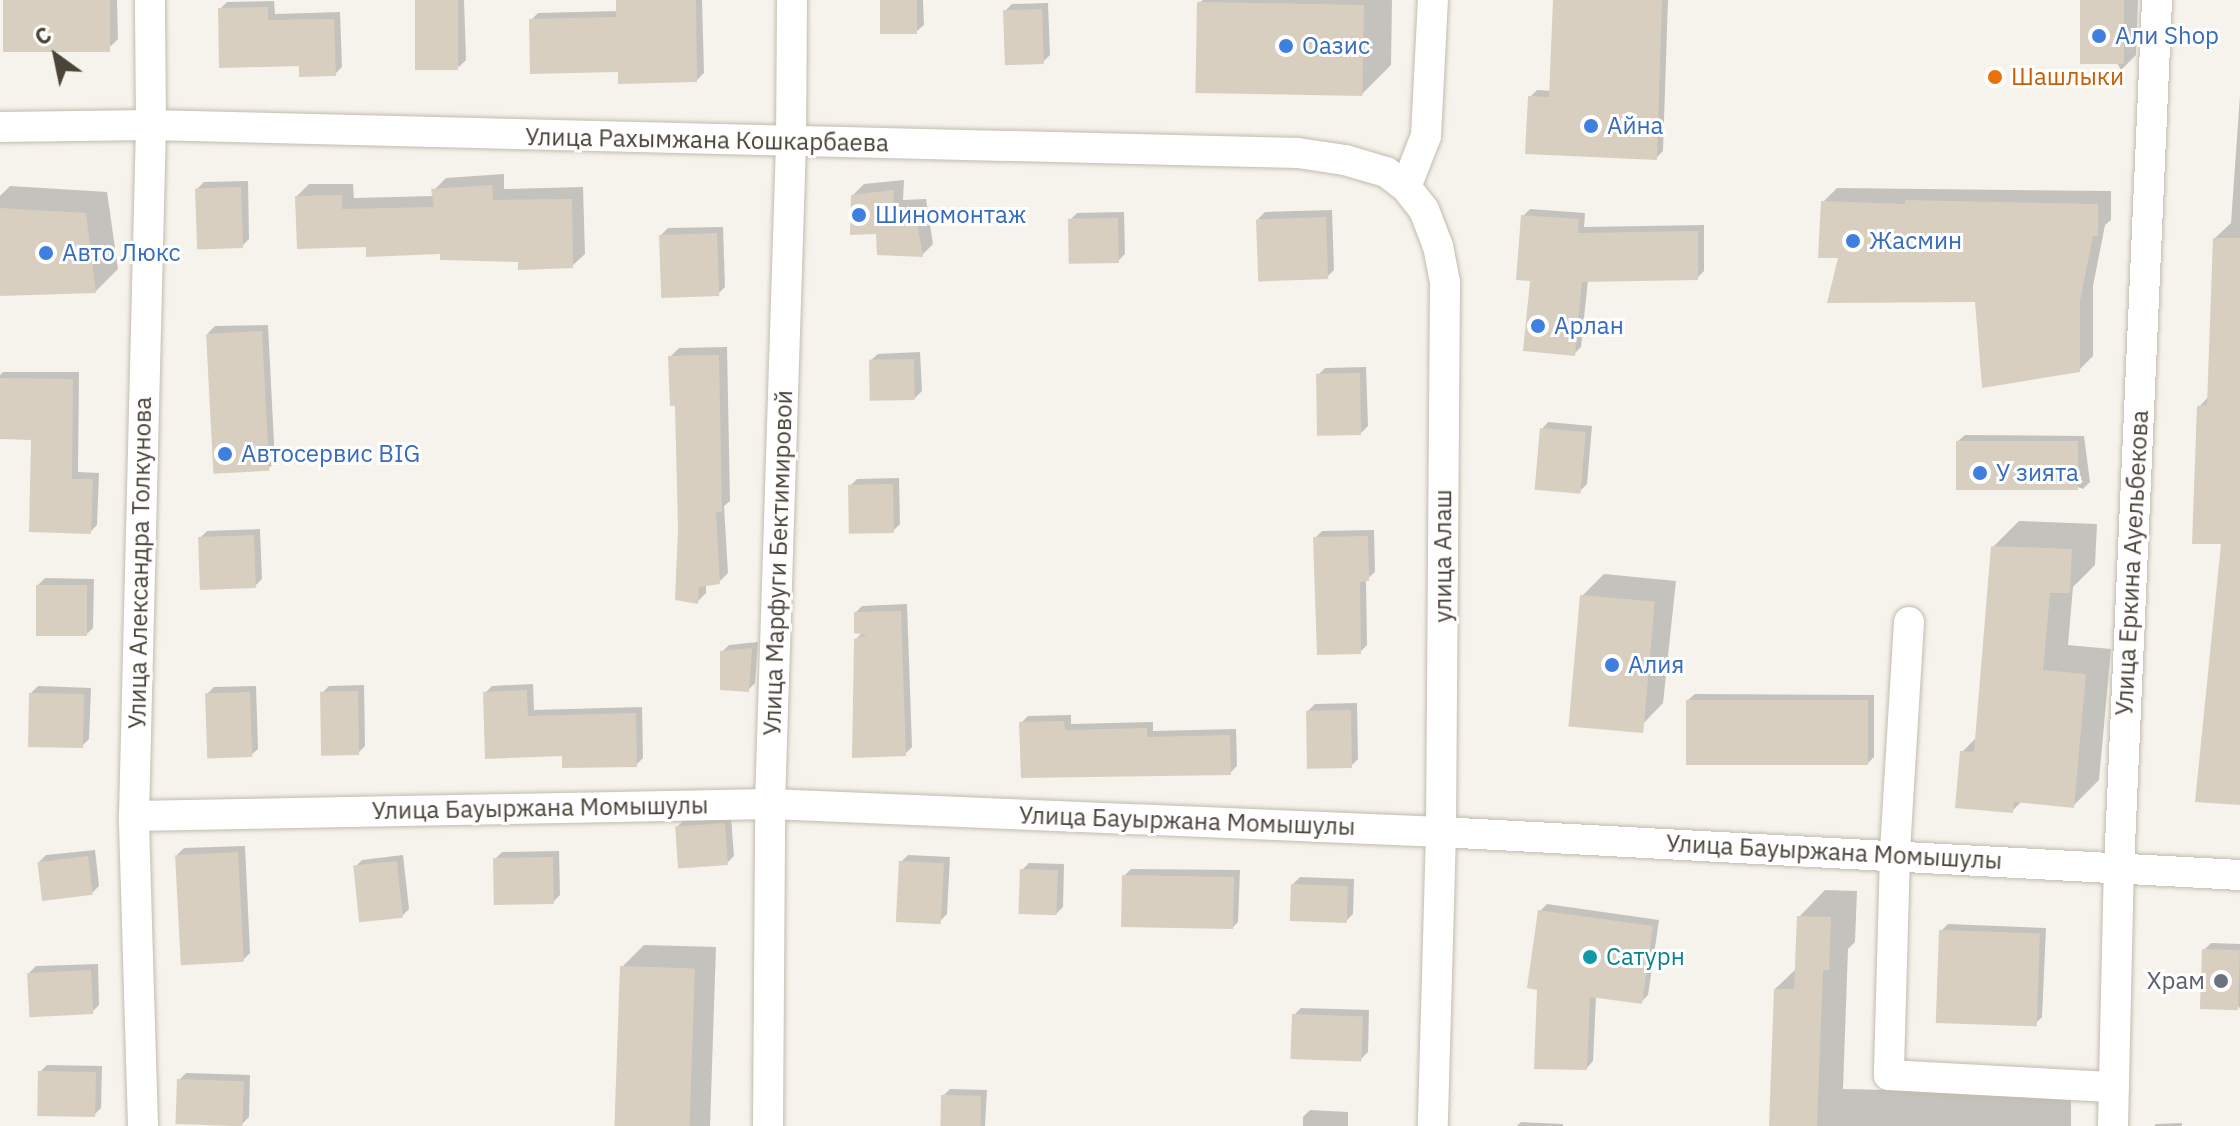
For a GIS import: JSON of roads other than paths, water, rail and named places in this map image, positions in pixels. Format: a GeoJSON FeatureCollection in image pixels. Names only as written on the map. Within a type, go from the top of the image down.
{"type":"FeatureCollection","features":[{"type":"Feature","properties":{"kind":"street","name":"Улица Александра Толкунова"},"geometry":{"type":"LineString","coordinates":[[143,1126],[134,816],[151,125],[150,0]]}},
{"type":"Feature","properties":{"kind":"street","name":"Улица Марфуги Бектимировой"},"geometry":{"type":"LineString","coordinates":[[768,1126],[770,804],[791,143],[792,0]]}},
{"type":"Feature","properties":{"kind":"street"},"geometry":{"type":"LineString","coordinates":[[1406,187],[1426,136],[1433,0]]}},
{"type":"Feature","properties":{"kind":"street","name":"Улица Еркина Ауельбекова"},"geometry":{"type":"LineString","coordinates":[[2113,1126],[2119,868],[2157,0]]}},
{"type":"Feature","properties":{"kind":"street","name":"Улица Рахымжана Кошкарбаева"},"geometry":{"type":"LineString","coordinates":[[0,127],[151,125],[1298,153],[1386,172],[1406,187]]}},
{"type":"Feature","properties":{"kind":"street","name":"улица Алаш"},"geometry":{"type":"LineString","coordinates":[[1406,187],[1429,222],[1438,246],[1445,282],[1441,832],[1433,1126]]}},
{"type":"Feature","properties":{"kind":"street"},"geometry":{"type":"LineString","coordinates":[[1909,622],[1895,854],[1889,1075],[2114,1087]]}},
{"type":"Feature","properties":{"kind":"street","name":"Улица Бауыржана Момышулы"},"geometry":{"type":"LineString","coordinates":[[134,816],[770,804],[1441,832],[1895,854],[2240,875]]}},
{"type":"Feature","properties":{"kind":"place","name":"Али Shop"},"geometry":{"type":"Point","coordinates":[2099,36]}},
{"type":"Feature","properties":{"kind":"place","name":"Оазис"},"geometry":{"type":"Point","coordinates":[1286,46]}},
{"type":"Feature","properties":{"kind":"place","name":"Шашлыки"},"geometry":{"type":"Point","coordinates":[1995,77]}},
{"type":"Feature","properties":{"kind":"place","name":"Айна"},"geometry":{"type":"Point","coordinates":[1591,126]}},
{"type":"Feature","properties":{"kind":"place","name":"Шиномонтаж"},"geometry":{"type":"Point","coordinates":[859,215]}},
{"type":"Feature","properties":{"kind":"place","name":"Жасмин"},"geometry":{"type":"Point","coordinates":[1853,241]}},
{"type":"Feature","properties":{"kind":"place","name":"Авто Люкс"},"geometry":{"type":"Point","coordinates":[46,253]}},
{"type":"Feature","properties":{"kind":"place","name":"Арлан"},"geometry":{"type":"Point","coordinates":[1538,326]}},
{"type":"Feature","properties":{"kind":"place","name":"Автосервис BIG"},"geometry":{"type":"Point","coordinates":[225,454]}},
{"type":"Feature","properties":{"kind":"place","name":"У зията"},"geometry":{"type":"Point","coordinates":[1980,473]}},
{"type":"Feature","properties":{"kind":"place","name":"Алия"},"geometry":{"type":"Point","coordinates":[1612,665]}},
{"type":"Feature","properties":{"kind":"place","name":"Сатурн"},"geometry":{"type":"Point","coordinates":[1590,957]}},
{"type":"Feature","properties":{"kind":"place","name":"Храм"},"geometry":{"type":"Point","coordinates":[2221,981]}}]}
